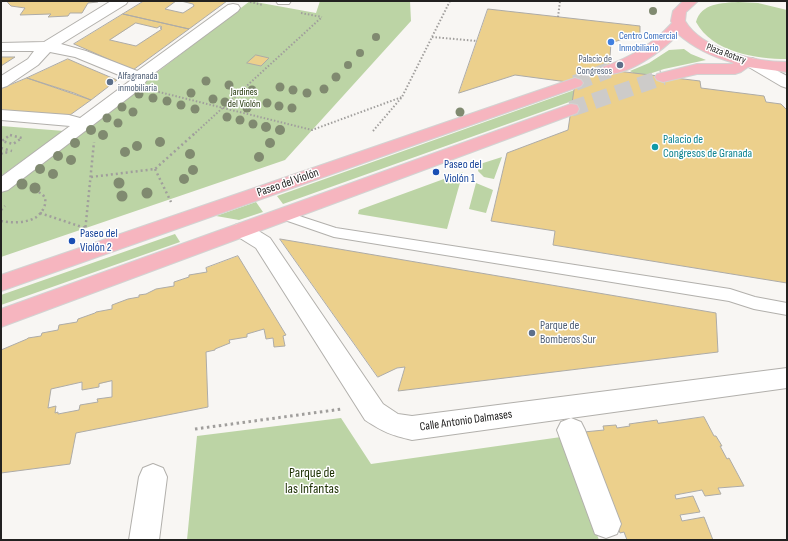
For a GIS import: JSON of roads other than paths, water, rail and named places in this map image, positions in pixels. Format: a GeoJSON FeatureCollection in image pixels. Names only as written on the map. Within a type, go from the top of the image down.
{"type":"FeatureCollection","features":[{"type":"Feature","properties":{"kind":"main road"},"geometry":{"type":"LineString","coordinates":[[609,70],[640,59],[663,43],[679,24],[678,15],[682,8],[691,1]]}},
{"type":"Feature","properties":{"kind":"main road","name":"Plaza Rotary"},"geometry":{"type":"LineString","coordinates":[[679,24],[687,35],[701,45],[721,54],[748,63],[787,67]]}},
{"type":"Feature","properties":{"kind":"main road"},"geometry":{"type":"LineString","coordinates":[[663,77],[696,69],[735,69],[748,63]]}},
{"type":"Feature","properties":{"kind":"main road","name":"Paseo del Violón"},"geometry":{"type":"LineString","coordinates":[[1,283],[575,83]]}},
{"type":"Feature","properties":{"kind":"main road"},"geometry":{"type":"LineString","coordinates":[[1,318],[571,109]]}},
{"type":"Feature","properties":{"kind":"main road"},"geometry":{"type":"LineString","coordinates":[[193,216],[242,230]]}},
{"type":"Feature","properties":{"kind":"street"},"geometry":{"type":"LineString","coordinates":[[1,83],[33,62],[46,47],[121,1]]}},
{"type":"Feature","properties":{"kind":"street"},"geometry":{"type":"LineString","coordinates":[[144,83],[232,8]]}},
{"type":"Feature","properties":{"kind":"street"},"geometry":{"type":"LineString","coordinates":[[1,47],[46,47],[73,51],[127,74],[144,83]]}},
{"type":"Feature","properties":{"kind":"street"},"geometry":{"type":"LineString","coordinates":[[748,63],[787,83]]}},
{"type":"Feature","properties":{"kind":"street"},"geometry":{"type":"LineString","coordinates":[[1,186],[134,86],[139,80],[144,83]]}},
{"type":"Feature","properties":{"kind":"street"},"geometry":{"type":"LineString","coordinates":[[1,115],[69,120],[82,124]]}},
{"type":"Feature","properties":{"kind":"street","name":"Calle Antonio Dalmases"},"geometry":{"type":"LineString","coordinates":[[242,230],[262,243],[374,412],[392,424],[412,428],[787,378]]}},
{"type":"Feature","properties":{"kind":"street"},"geometry":{"type":"LineString","coordinates":[[571,430],[610,535]]}},
{"type":"Feature","properties":{"kind":"street"},"geometry":{"type":"LineString","coordinates":[[144,540],[153,477]]}},
{"type":"Feature","properties":{"kind":"lane"},"geometry":{"type":"LineString","coordinates":[[284,214],[310,225],[334,232],[730,295],[754,303],[787,309]]}},
{"type":"Feature","properties":{"kind":"tunnel"},"geometry":{"type":"LineString","coordinates":[[575,83],[609,70]]}},
{"type":"Feature","properties":{"kind":"tunnel"},"geometry":{"type":"LineString","coordinates":[[571,109],[663,77]]}},
{"type":"Feature","properties":{"kind":"place","name":"Centro Comercial Inmobiliario"},"geometry":{"type":"Point","coordinates":[611,42]}},
{"type":"Feature","properties":{"kind":"place","name":"Palacio de Congresos"},"geometry":{"type":"Point","coordinates":[620,65]}},
{"type":"Feature","properties":{"kind":"place","name":"Alfagranada inmobiliaria"},"geometry":{"type":"Point","coordinates":[110,82]}},
{"type":"Feature","properties":{"kind":"place","name":"Palacio de Congresos de Granada"},"geometry":{"type":"Point","coordinates":[655,147]}},
{"type":"Feature","properties":{"kind":"place","name":"Paseo del Violón 1"},"geometry":{"type":"Point","coordinates":[436,172]}},
{"type":"Feature","properties":{"kind":"place","name":"Paseo del Violón 2"},"geometry":{"type":"Point","coordinates":[72,241]}},
{"type":"Feature","properties":{"kind":"place","name":"Parque de Bomberos Sur"},"geometry":{"type":"Point","coordinates":[532,333]}},
{"type":"Feature","properties":{"kind":"park label","name":"Jardines del Violón"},"geometry":{"type":"Point","coordinates":[244,98]}},
{"type":"Feature","properties":{"kind":"park label","name":"Parque de las Infantas"},"geometry":{"type":"Point","coordinates":[312,482]}}]}
